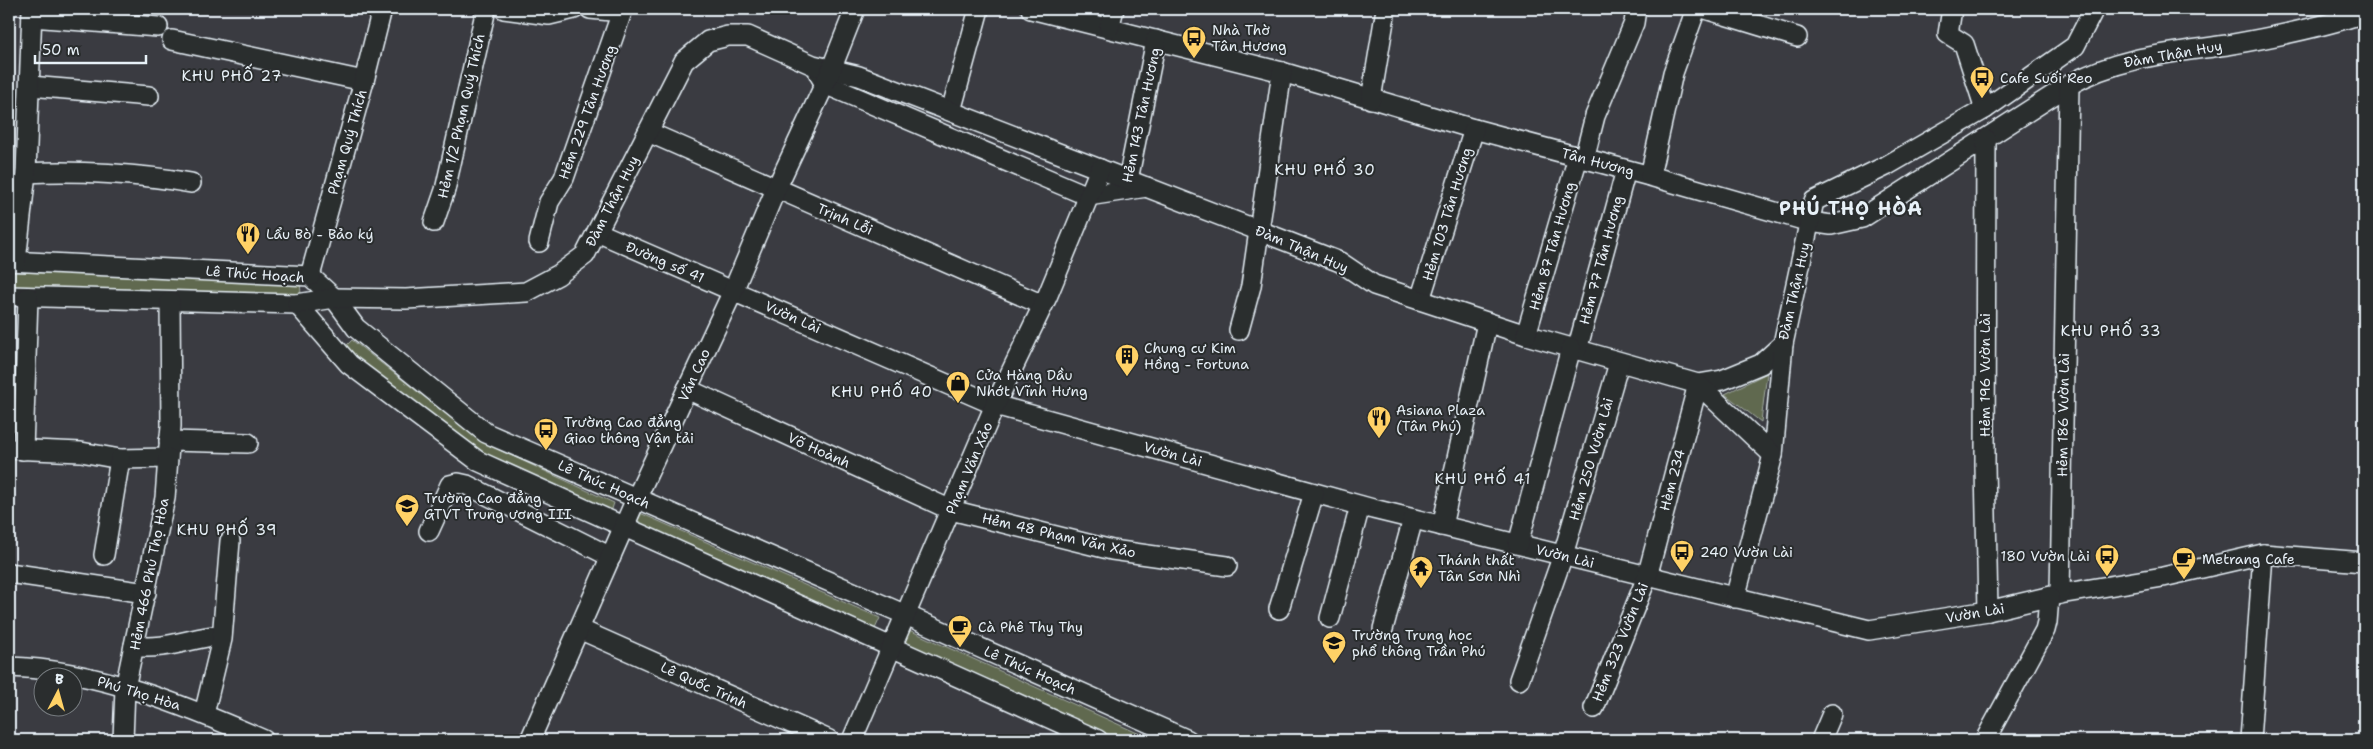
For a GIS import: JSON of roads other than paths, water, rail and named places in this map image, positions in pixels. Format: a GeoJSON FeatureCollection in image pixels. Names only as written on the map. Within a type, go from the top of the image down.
{"type":"FeatureCollection","features":[{"type":"Feature","properties":{"kind":"street","name":"Phạm Quý Thích"},"geometry":{"type":"LineString","coordinates":[[310,276],[382,9]]}},
{"type":"Feature","properties":{"kind":"street","name":"Hẻm 1/2 Phạm Quý Thích"},"geometry":{"type":"LineString","coordinates":[[434,222],[445,190],[486,9]]}},
{"type":"Feature","properties":{"kind":"street"},"geometry":{"type":"LineString","coordinates":[[504,9],[549,15],[574,9]]}},
{"type":"Feature","properties":{"kind":"street"},"geometry":{"type":"LineString","coordinates":[[590,9],[623,10]]}},
{"type":"Feature","properties":{"kind":"street","name":"Văn Cao"},"geometry":{"type":"LineString","coordinates":[[534,739],[579,629],[636,499],[733,291],[776,189],[828,76],[855,9]]}},
{"type":"Feature","properties":{"kind":"street"},"geometry":{"type":"LineString","coordinates":[[951,112],[979,9]]}},
{"type":"Feature","properties":{"kind":"street","name":"Tân Hương"},"geometry":{"type":"LineString","coordinates":[[1031,9],[1282,72],[1474,129],[1650,176],[1810,222]]}},
{"type":"Feature","properties":{"kind":"street"},"geometry":{"type":"LineString","coordinates":[[1109,28],[1114,9]]}},
{"type":"Feature","properties":{"kind":"street"},"geometry":{"type":"LineString","coordinates":[[1371,99],[1386,9]]}},
{"type":"Feature","properties":{"kind":"street","name":"Hẻm 87 Tân Hương"},"geometry":{"type":"LineString","coordinates":[[1526,335],[1581,158],[1634,23],[1636,9]]}},
{"type":"Feature","properties":{"kind":"street"},"geometry":{"type":"LineString","coordinates":[[1650,176],[1673,73],[1696,9]]}},
{"type":"Feature","properties":{"kind":"street"},"geometry":{"type":"LineString","coordinates":[[1704,9],[1797,37]]}},
{"type":"Feature","properties":{"kind":"street"},"geometry":{"type":"LineString","coordinates":[[1952,9],[1948,34],[1964,44],[1985,109]]}},
{"type":"Feature","properties":{"kind":"street"},"geometry":{"type":"LineString","coordinates":[[1810,222],[1814,200],[1886,166],[1985,109],[2075,46],[2094,9]]}},
{"type":"Feature","properties":{"kind":"street","name":"Hẻm 229 Tân Hương"},"geometry":{"type":"LineString","coordinates":[[539,242],[549,202],[564,178],[623,10]]}},
{"type":"Feature","properties":{"kind":"street"},"geometry":{"type":"LineString","coordinates":[[12,261],[26,173],[32,13],[165,34],[364,81]]}},
{"type":"Feature","properties":{"kind":"street","name":"Đàm Thận Huy"},"geometry":{"type":"LineString","coordinates":[[297,304],[334,298],[406,298],[526,292],[558,275],[585,255],[684,62],[708,41],[728,36],[748,36],[813,65],[828,76],[1088,196],[1127,185],[1148,187],[1340,262],[1374,285],[1526,335],[1698,384],[1722,380],[1761,364],[1783,344],[1810,222],[1830,225],[1862,218],[2069,85],[2096,70],[2130,60],[2321,27],[2364,13]]}},
{"type":"Feature","properties":{"kind":"street","name":"Hẻm 143 Tân Hương"},"geometry":{"type":"LineString","coordinates":[[1127,185],[1156,40]]}},
{"type":"Feature","properties":{"kind":"street"},"geometry":{"type":"LineString","coordinates":[[2075,46],[2096,70]]}},
{"type":"Feature","properties":{"kind":"street"},"geometry":{"type":"LineString","coordinates":[[1239,330],[1251,286],[1282,72]]}},
{"type":"Feature","properties":{"kind":"street","name":"Đàm Thận Huy"},"geometry":{"type":"LineString","coordinates":[[828,76],[859,76],[1100,169],[1127,185]]}},
{"type":"Feature","properties":{"kind":"street","name":"Hẻm 186 Vườn Lài"},"geometry":{"type":"LineString","coordinates":[[1986,740],[2045,630],[2054,596],[2069,85]]}},
{"type":"Feature","properties":{"kind":"street"},"geometry":{"type":"LineString","coordinates":[[30,86],[149,96]]}},
{"type":"Feature","properties":{"kind":"street","name":"Hẻm 103 Tân Hương"},"geometry":{"type":"LineString","coordinates":[[1420,300],[1474,129]]}},
{"type":"Feature","properties":{"kind":"street","name":"Trịnh Lỗi"},"geometry":{"type":"LineString","coordinates":[[648,132],[1043,305]]}},
{"type":"Feature","properties":{"kind":"street","name":"Hẻm 196 Vườn Lài"},"geometry":{"type":"LineString","coordinates":[[1986,139],[1985,466],[1988,611]]}},
{"type":"Feature","properties":{"kind":"street","name":"Phạm Văn Xảo"},"geometry":{"type":"LineString","coordinates":[[852,740],[995,405],[1043,305],[1100,169]]}},
{"type":"Feature","properties":{"kind":"street","name":"Hẻm 77 Tân Hương"},"geometry":{"type":"LineString","coordinates":[[1518,544],[1626,170]]}},
{"type":"Feature","properties":{"kind":"street"},"geometry":{"type":"LineString","coordinates":[[26,173],[52,172],[168,179],[191,183]]}},
{"type":"Feature","properties":{"kind":"street","name":"Đường số 41"},"geometry":{"type":"LineString","coordinates":[[597,232],[733,291]]}},
{"type":"Feature","properties":{"kind":"street","name":"Lê Thúc Hoạch"},"geometry":{"type":"LineString","coordinates":[[12,261],[310,276],[334,298],[356,328],[486,433],[906,615],[1159,734],[1188,740]]}},
{"type":"Feature","properties":{"kind":"street","name":"Vườn Lài"},"geometry":{"type":"LineString","coordinates":[[733,291],[995,405],[1360,506],[1869,630],[1988,611],[2054,596],[2163,577],[2263,554],[2364,562]]}},
{"type":"Feature","properties":{"kind":"street","name":"Lê Thúc Hoạch"},"geometry":{"type":"LineString","coordinates":[[9,296],[297,304],[349,364],[478,461],[1098,740]]}},
{"type":"Feature","properties":{"kind":"street"},"geometry":{"type":"LineString","coordinates":[[28,297],[16,450],[81,452],[120,459],[168,450],[248,443]]}},
{"type":"Feature","properties":{"kind":"street","name":"Hẻm 466 Phú Thọ Hòa"},"geometry":{"type":"LineString","coordinates":[[123,740],[125,688],[165,498],[172,383],[170,301]]}},
{"type":"Feature","properties":{"kind":"street"},"geometry":{"type":"LineString","coordinates":[[1442,526],[1487,323]]}},
{"type":"Feature","properties":{"kind":"street"},"geometry":{"type":"LineString","coordinates":[[1735,598],[1773,455],[1783,344]]}},
{"type":"Feature","properties":{"kind":"street","name":"Hẻm 250 Vườn Lài"},"geometry":{"type":"LineString","coordinates":[[1519,680],[1563,555],[1619,363]]}},
{"type":"Feature","properties":{"kind":"street"},"geometry":{"type":"LineString","coordinates":[[1698,384],[1773,455]]}},
{"type":"Feature","properties":{"kind":"street","name":"Hèm 234"},"geometry":{"type":"LineString","coordinates":[[1647,576],[1698,384]]}},
{"type":"Feature","properties":{"kind":"street","name":"Võ Hoành"},"geometry":{"type":"LineString","coordinates":[[688,389],[951,510]]}},
{"type":"Feature","properties":{"kind":"street"},"geometry":{"type":"LineString","coordinates":[[104,555],[120,459]]}},
{"type":"Feature","properties":{"kind":"street"},"geometry":{"type":"LineString","coordinates":[[429,531],[450,484],[467,484],[611,558]]}},
{"type":"Feature","properties":{"kind":"street"},"geometry":{"type":"LineString","coordinates":[[1280,609],[1314,493]]}},
{"type":"Feature","properties":{"kind":"street"},"geometry":{"type":"LineString","coordinates":[[1330,618],[1360,506]]}},
{"type":"Feature","properties":{"kind":"street","name":"Hẻm 48 Phạm Văn Xảo"},"geometry":{"type":"LineString","coordinates":[[951,510],[1112,550],[1227,566]]}},
{"type":"Feature","properties":{"kind":"street"},"geometry":{"type":"LineString","coordinates":[[1383,630],[1413,519]]}},
{"type":"Feature","properties":{"kind":"street"},"geometry":{"type":"LineString","coordinates":[[204,714],[222,635],[230,541]]}},
{"type":"Feature","properties":{"kind":"street"},"geometry":{"type":"LineString","coordinates":[[2250,740],[2263,554]]}},
{"type":"Feature","properties":{"kind":"street"},"geometry":{"type":"LineString","coordinates":[[9,573],[146,593]]}},
{"type":"Feature","properties":{"kind":"street","name":"Hẻm 323 Vườn Lài"},"geometry":{"type":"LineString","coordinates":[[1594,708],[1647,576]]}},
{"type":"Feature","properties":{"kind":"street","name":"Lê Quốc Trinh"},"geometry":{"type":"LineString","coordinates":[[579,629],[829,740]]}},
{"type":"Feature","properties":{"kind":"street"},"geometry":{"type":"LineString","coordinates":[[134,646],[149,648],[165,647],[191,639],[222,635]]}},
{"type":"Feature","properties":{"kind":"street","name":"Phú Thọ Hòa"},"geometry":{"type":"LineString","coordinates":[[9,667],[93,680],[125,688],[204,714],[264,740]]}},
{"type":"Feature","properties":{"kind":"street"},"geometry":{"type":"LineString","coordinates":[[1821,740],[1832,714]]}},
{"type":"Feature","properties":{"kind":"place","name":"Nhà Thờ Tân Hương"},"geometry":{"type":"Point","coordinates":[1194,59]}},
{"type":"Feature","properties":{"kind":"place","name":"Cafe Suối Reo"},"geometry":{"type":"Point","coordinates":[1982,99]}},
{"type":"Feature","properties":{"kind":"place","name":"Lẩu Bò - Bảo ký"},"geometry":{"type":"Point","coordinates":[248,255]}},
{"type":"Feature","properties":{"kind":"place","name":"Chung cư Kim Hồng - Fortuna"},"geometry":{"type":"Point","coordinates":[1127,377]}},
{"type":"Feature","properties":{"kind":"place","name":"Cửa Hàng Dầu Nhớt Vĩnh Hưng"},"geometry":{"type":"Point","coordinates":[958,404]}},
{"type":"Feature","properties":{"kind":"place","name":"Asiana Plaza (Tân Phú)"},"geometry":{"type":"Point","coordinates":[1379,439]}},
{"type":"Feature","properties":{"kind":"place","name":"Trường Cao đẳng Giao thông Vận tải"},"geometry":{"type":"Point","coordinates":[546,451]}},
{"type":"Feature","properties":{"kind":"place","name":"Trường Cao đẳng GTVT Trung ương III"},"geometry":{"type":"Point","coordinates":[407,527]}},
{"type":"Feature","properties":{"kind":"place","name":"240 Vườn Lài"},"geometry":{"type":"Point","coordinates":[1682,573]}},
{"type":"Feature","properties":{"kind":"place","name":"180 Vườn Lài"},"geometry":{"type":"Point","coordinates":[2107,577]}},
{"type":"Feature","properties":{"kind":"place","name":"Metrang Cafe"},"geometry":{"type":"Point","coordinates":[2184,580]}},
{"type":"Feature","properties":{"kind":"place","name":"Thánh thất Tân Sơn Nhì"},"geometry":{"type":"Point","coordinates":[1421,589]}},
{"type":"Feature","properties":{"kind":"place","name":"Cà Phê Thy Thy"},"geometry":{"type":"Point","coordinates":[960,648]}},
{"type":"Feature","properties":{"kind":"place","name":"Trường Trung học phổ thông Trần Phú"},"geometry":{"type":"Point","coordinates":[1334,664]}},
{"type":"Feature","properties":{"kind":"district","name":"KHU PHỐ 27"},"geometry":{"type":"Point","coordinates":[232,76]}},
{"type":"Feature","properties":{"kind":"district","name":"KHU PHỐ 30"},"geometry":{"type":"Point","coordinates":[1325,170]}},
{"type":"Feature","properties":{"kind":"district","name":"PHÚ THỌ HÒA"},"geometry":{"type":"Point","coordinates":[1851,208]}},
{"type":"Feature","properties":{"kind":"district","name":"KHU PHỐ 33"},"geometry":{"type":"Point","coordinates":[2111,331]}},
{"type":"Feature","properties":{"kind":"district","name":"KHU PHỐ 40"},"geometry":{"type":"Point","coordinates":[882,392]}},
{"type":"Feature","properties":{"kind":"district","name":"KHU PHỐ 41"},"geometry":{"type":"Point","coordinates":[1483,479]}},
{"type":"Feature","properties":{"kind":"district","name":"KHU PHỐ 39"},"geometry":{"type":"Point","coordinates":[227,530]}}]}
